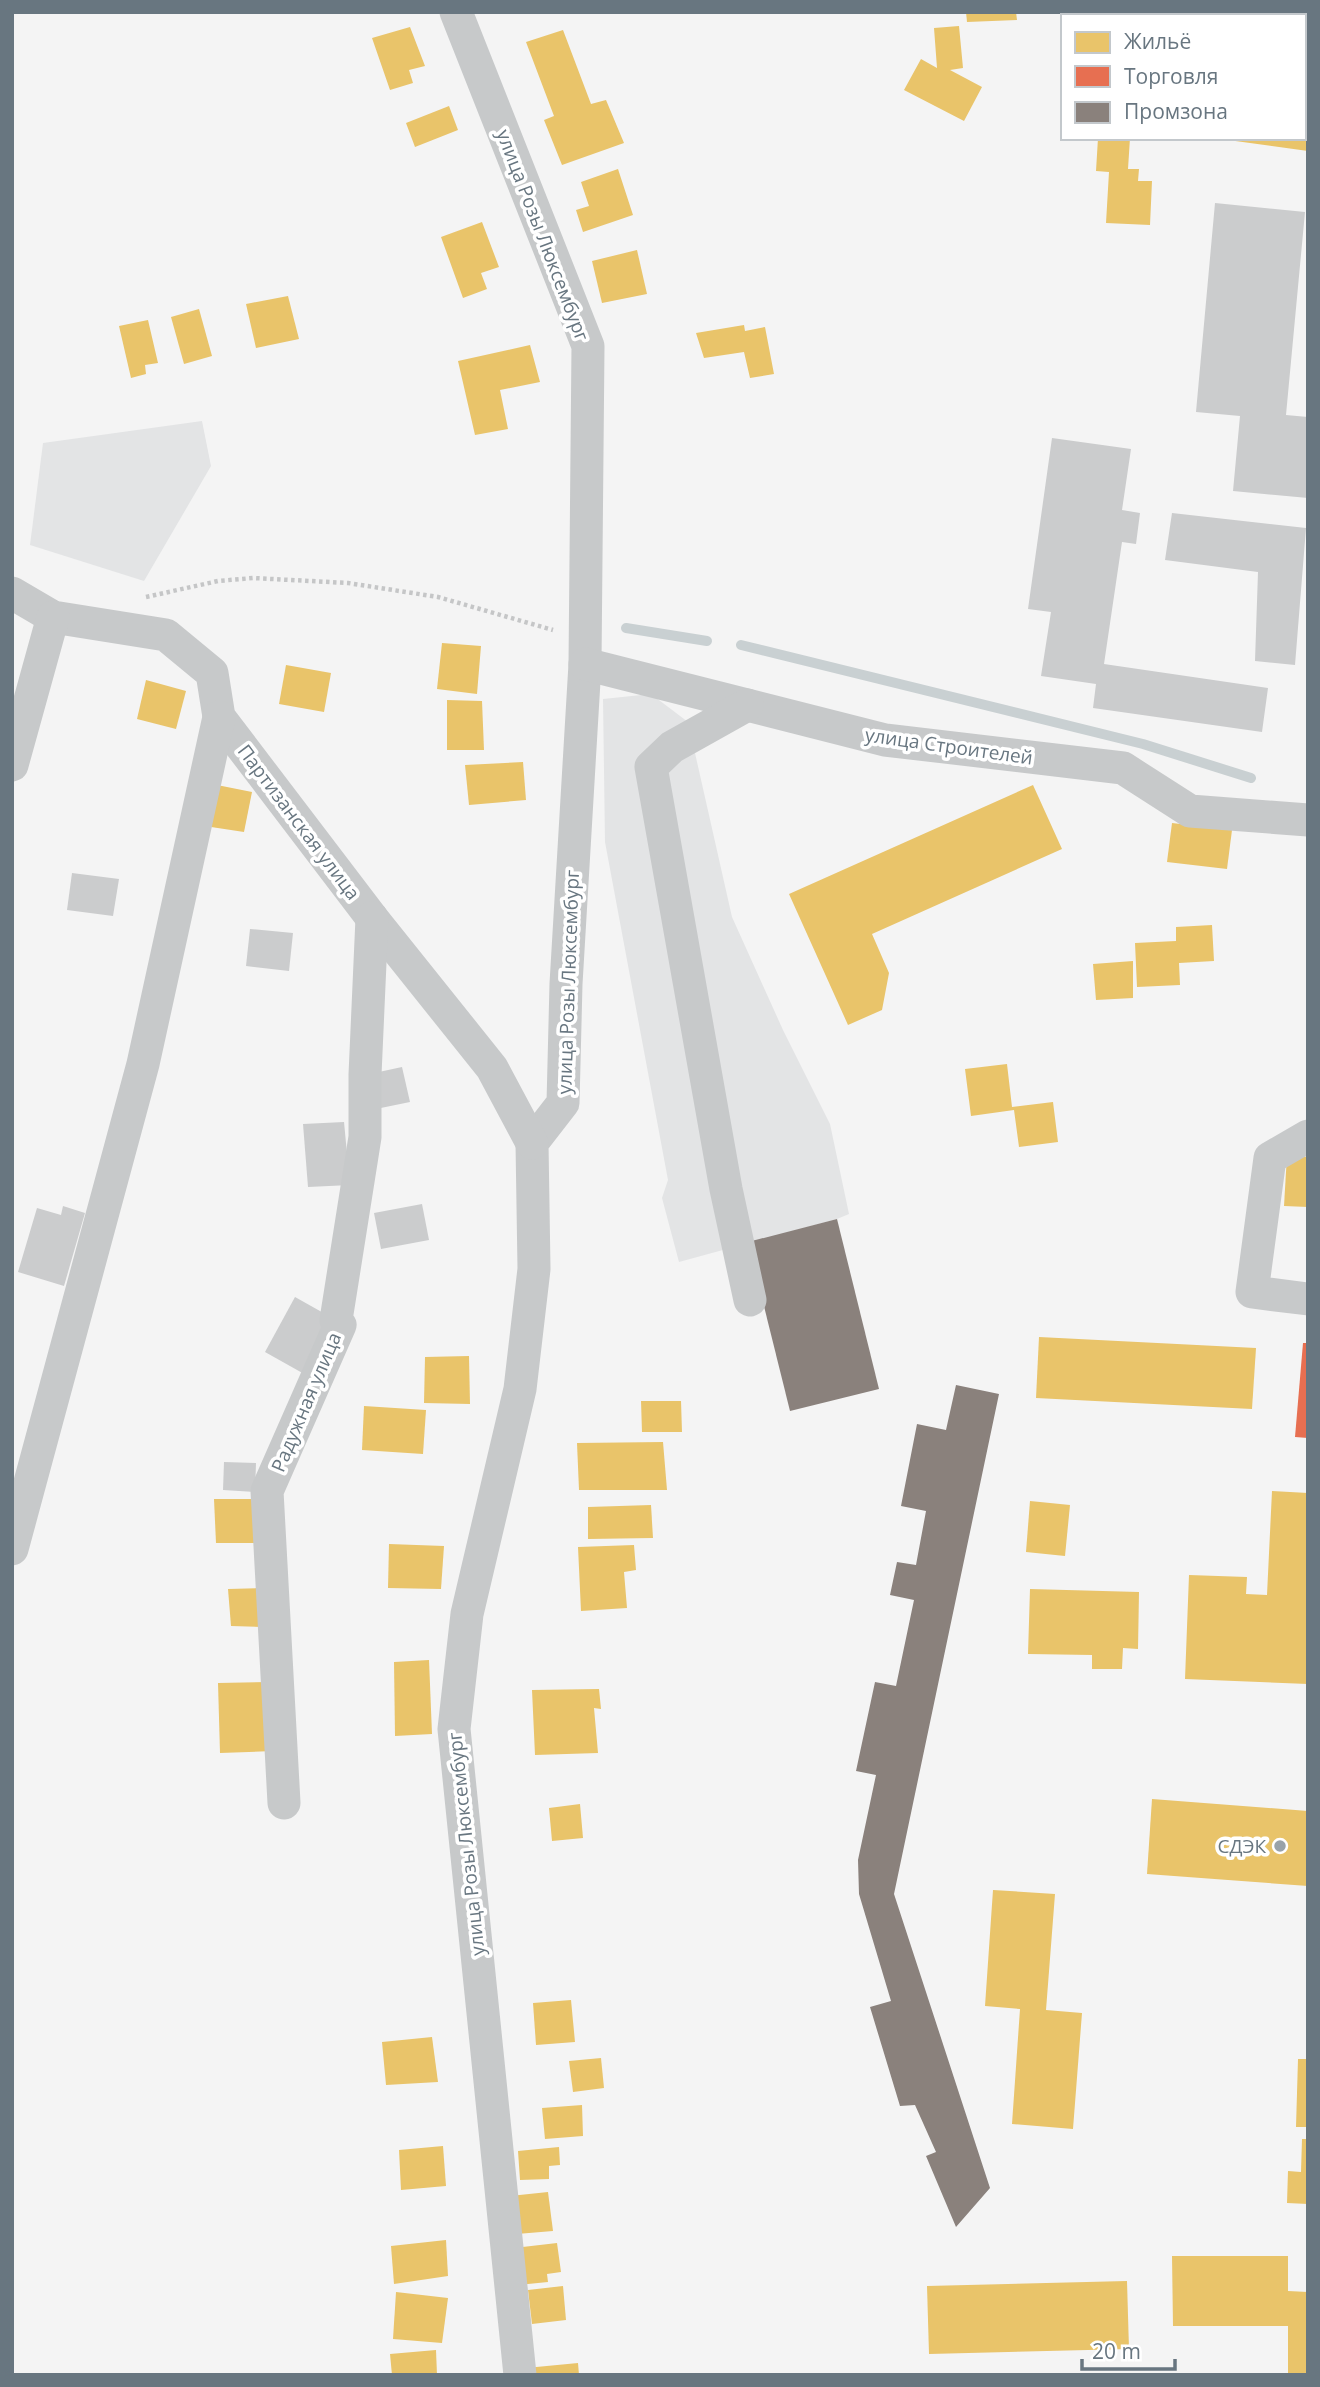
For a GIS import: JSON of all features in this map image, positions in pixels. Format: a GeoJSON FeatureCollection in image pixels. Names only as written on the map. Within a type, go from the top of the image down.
{"type":"FeatureCollection","features":[{"type":"Feature","properties":{"kind":"street","name":"улица Розы Люксембург"},"geometry":{"type":"LineString","coordinates":[[456,12],[588,346],[585,652],[566,984],[563,1103],[531,1143],[534,1269],[520,1390],[467,1614],[454,1729],[520,2375]]}},
{"type":"Feature","properties":{"kind":"street","name":"Партизанская улица"},"geometry":{"type":"LineString","coordinates":[[12,593],[53,617],[166,635],[212,673],[219,717],[372,918],[492,1068],[531,1143]]}},
{"type":"Feature","properties":{"kind":"street"},"geometry":{"type":"LineString","coordinates":[[12,765],[53,617]]}},
{"type":"Feature","properties":{"kind":"street","name":"улица Строителей"},"geometry":{"type":"LineString","coordinates":[[585,652],[747,705],[885,740],[1123,768],[1190,811],[1308,820]]}},
{"type":"Feature","properties":{"kind":"street"},"geometry":{"type":"LineString","coordinates":[[747,705],[672,747],[651,768],[726,1189],[750,1300]]}},
{"type":"Feature","properties":{"kind":"street"},"geometry":{"type":"LineString","coordinates":[[12,1549],[143,1064],[219,717]]}},
{"type":"Feature","properties":{"kind":"street","name":"Радужная улица"},"geometry":{"type":"LineString","coordinates":[[284,1803],[267,1491],[340,1325],[336,1320],[365,1137],[372,918]]}},
{"type":"Feature","properties":{"kind":"street"},"geometry":{"type":"LineString","coordinates":[[1308,1136],[1270,1158],[1252,1292],[1308,1299]]}},
{"type":"Feature","properties":{"kind":"path"},"geometry":{"type":"LineString","coordinates":[[139,599],[218,581],[253,578],[348,583],[438,597],[585,652]]}},
{"type":"Feature","properties":{"kind":"shaded area"},"geometry":{"type":"Polygon","coordinates":[[[202,421],[211,466],[144,581],[30,545],[43,443],[202,421]]]}},
{"type":"Feature","properties":{"kind":"shaded area"},"geometry":{"type":"Polygon","coordinates":[[[651,694],[688,722],[732,917],[783,1030],[830,1124],[849,1214],[679,1262],[662,1198],[668,1180],[605,842],[603,699],[651,694]]]}},
{"type":"Feature","properties":{"kind":"building: Жильё"},"geometry":{"type":"Polygon","coordinates":[[[966,12],[1016,12],[1017,20],[967,22],[966,12]]]}},
{"type":"Feature","properties":{"kind":"building: Жильё"},"geometry":{"type":"Polygon","coordinates":[[[1205,12],[1261,12],[1260,14],[1205,12]]]}},
{"type":"Feature","properties":{"kind":"building: Жильё"},"geometry":{"type":"Polygon","coordinates":[[[959,26],[963,68],[950,70],[982,87],[964,121],[904,90],[921,59],[937,68],[934,28],[959,26]]]}},
{"type":"Feature","properties":{"kind":"building: Жильё"},"geometry":{"type":"Polygon","coordinates":[[[410,27],[425,66],[409,70],[413,83],[390,90],[372,38],[410,27]]]}},
{"type":"Feature","properties":{"kind":"building: Жильё"},"geometry":{"type":"Polygon","coordinates":[[[563,30],[591,104],[606,100],[624,143],[562,165],[544,120],[554,116],[526,42],[563,30]]]}},
{"type":"Feature","properties":{"kind":"building: Жильё"},"geometry":{"type":"Polygon","coordinates":[[[1306,104],[1308,151],[1228,140],[1306,140],[1306,104]]]}},
{"type":"Feature","properties":{"kind":"building: Жильё"},"geometry":{"type":"Polygon","coordinates":[[[449,106],[458,130],[415,147],[406,123],[449,106]]]}},
{"type":"Feature","properties":{"kind":"building: Жильё"},"geometry":{"type":"Polygon","coordinates":[[[1098,140],[1130,140],[1128,169],[1139,169],[1138,181],[1152,181],[1150,225],[1106,223],[1109,172],[1096,171],[1098,140]]]}},
{"type":"Feature","properties":{"kind":"building: Жильё"},"geometry":{"type":"Polygon","coordinates":[[[618,169],[633,215],[583,232],[576,210],[589,206],[581,182],[618,169]]]}},
{"type":"Feature","properties":{"kind":"building: Жильё"},"geometry":{"type":"Polygon","coordinates":[[[482,222],[499,267],[481,273],[487,289],[463,298],[441,237],[482,222]]]}},
{"type":"Feature","properties":{"kind":"building: Жильё"},"geometry":{"type":"Polygon","coordinates":[[[637,250],[647,294],[602,303],[592,261],[637,250]]]}},
{"type":"Feature","properties":{"kind":"building: Жильё"},"geometry":{"type":"Polygon","coordinates":[[[288,296],[299,339],[256,348],[246,304],[288,296]]]}},
{"type":"Feature","properties":{"kind":"building: Жильё"},"geometry":{"type":"Polygon","coordinates":[[[199,309],[212,356],[184,364],[171,317],[199,309]]]}},
{"type":"Feature","properties":{"kind":"building: Жильё"},"geometry":{"type":"Polygon","coordinates":[[[148,320],[158,363],[145,365],[146,374],[131,378],[119,326],[148,320]]]}},
{"type":"Feature","properties":{"kind":"building: Жильё"},"geometry":{"type":"Polygon","coordinates":[[[744,325],[745,331],[765,327],[774,374],[750,378],[744,352],[704,358],[696,333],[744,325]]]}},
{"type":"Feature","properties":{"kind":"building: Жильё"},"geometry":{"type":"Polygon","coordinates":[[[530,345],[540,382],[500,390],[508,429],[475,435],[458,361],[530,345]]]}},
{"type":"Feature","properties":{"kind":"building: Жильё"},"geometry":{"type":"Polygon","coordinates":[[[442,643],[481,646],[477,694],[437,689],[442,643]]]}},
{"type":"Feature","properties":{"kind":"building: Жильё"},"geometry":{"type":"Polygon","coordinates":[[[286,665],[331,673],[324,712],[279,704],[286,665]]]}},
{"type":"Feature","properties":{"kind":"building: Жильё"},"geometry":{"type":"Polygon","coordinates":[[[146,680],[186,691],[176,729],[137,719],[146,680]]]}},
{"type":"Feature","properties":{"kind":"building: Жильё"},"geometry":{"type":"Polygon","coordinates":[[[447,700],[482,701],[484,750],[447,750],[447,700]]]}},
{"type":"Feature","properties":{"kind":"building: Жильё"},"geometry":{"type":"Polygon","coordinates":[[[523,762],[526,800],[469,805],[465,765],[523,762]]]}},
{"type":"Feature","properties":{"kind":"building: Жильё"},"geometry":{"type":"Polygon","coordinates":[[[207,783],[252,792],[244,832],[198,825],[207,783]]]}},
{"type":"Feature","properties":{"kind":"building: Жильё"},"geometry":{"type":"Polygon","coordinates":[[[1033,785],[1062,849],[872,934],[889,973],[882,1010],[848,1025],[789,894],[1033,785]]]}},
{"type":"Feature","properties":{"kind":"building: Жильё"},"geometry":{"type":"Polygon","coordinates":[[[1172,823],[1232,830],[1227,869],[1167,862],[1172,823]]]}},
{"type":"Feature","properties":{"kind":"building: Жильё"},"geometry":{"type":"Polygon","coordinates":[[[1212,925],[1214,961],[1179,963],[1180,985],[1137,987],[1135,943],[1176,941],[1176,927],[1212,925]]]}},
{"type":"Feature","properties":{"kind":"building: Жильё"},"geometry":{"type":"Polygon","coordinates":[[[1133,961],[1133,998],[1096,1000],[1093,964],[1133,961]]]}},
{"type":"Feature","properties":{"kind":"building: Жильё"},"geometry":{"type":"Polygon","coordinates":[[[1007,1064],[1012,1107],[1053,1102],[1058,1142],[1019,1147],[1014,1110],[971,1116],[965,1069],[1007,1064]]]}},
{"type":"Feature","properties":{"kind":"building: Жильё"},"geometry":{"type":"Polygon","coordinates":[[[1287,1155],[1308,1157],[1308,1207],[1284,1206],[1287,1155]]]}},
{"type":"Feature","properties":{"kind":"building: Жильё"},"geometry":{"type":"Polygon","coordinates":[[[1039,1337],[1256,1348],[1252,1409],[1036,1398],[1039,1337]]]}},
{"type":"Feature","properties":{"kind":"building: Жильё"},"geometry":{"type":"Polygon","coordinates":[[[469,1356],[470,1404],[424,1403],[425,1357],[469,1356]]]}},
{"type":"Feature","properties":{"kind":"building: Жильё"},"geometry":{"type":"Polygon","coordinates":[[[641,1401],[681,1401],[682,1432],[642,1432],[641,1401]]]}},
{"type":"Feature","properties":{"kind":"building: Жильё"},"geometry":{"type":"Polygon","coordinates":[[[364,1406],[426,1410],[423,1454],[362,1450],[364,1406]]]}},
{"type":"Feature","properties":{"kind":"building: Жильё"},"geometry":{"type":"Polygon","coordinates":[[[663,1442],[667,1490],[579,1490],[577,1443],[663,1442]]]}},
{"type":"Feature","properties":{"kind":"building: Жильё"},"geometry":{"type":"Polygon","coordinates":[[[1272,1491],[1308,1493],[1308,1684],[1185,1679],[1189,1575],[1247,1577],[1246,1594],[1267,1595],[1272,1491]]]}},
{"type":"Feature","properties":{"kind":"building: Жильё"},"geometry":{"type":"Polygon","coordinates":[[[214,1499],[252,1499],[255,1543],[216,1543],[214,1499]]]}},
{"type":"Feature","properties":{"kind":"building: Жильё"},"geometry":{"type":"Polygon","coordinates":[[[1030,1501],[1070,1505],[1065,1556],[1026,1552],[1030,1501]]]}},
{"type":"Feature","properties":{"kind":"building: Жильё"},"geometry":{"type":"Polygon","coordinates":[[[651,1505],[653,1538],[588,1539],[588,1507],[651,1505]]]}},
{"type":"Feature","properties":{"kind":"building: Жильё"},"geometry":{"type":"Polygon","coordinates":[[[389,1544],[444,1546],[441,1589],[388,1588],[389,1544]]]}},
{"type":"Feature","properties":{"kind":"building: Жильё"},"geometry":{"type":"Polygon","coordinates":[[[634,1545],[636,1570],[624,1572],[627,1608],[581,1611],[578,1547],[634,1545]]]}},
{"type":"Feature","properties":{"kind":"building: Жильё"},"geometry":{"type":"Polygon","coordinates":[[[261,1588],[262,1627],[231,1626],[228,1589],[261,1588]]]}},
{"type":"Feature","properties":{"kind":"building: Жильё"},"geometry":{"type":"Polygon","coordinates":[[[1030,1589],[1139,1592],[1138,1649],[1123,1648],[1122,1669],[1092,1669],[1092,1655],[1028,1654],[1030,1589]]]}},
{"type":"Feature","properties":{"kind":"building: Жильё"},"geometry":{"type":"Polygon","coordinates":[[[429,1660],[432,1734],[395,1736],[394,1662],[429,1660]]]}},
{"type":"Feature","properties":{"kind":"building: Жильё"},"geometry":{"type":"Polygon","coordinates":[[[270,1682],[273,1751],[220,1753],[218,1683],[270,1682]]]}},
{"type":"Feature","properties":{"kind":"building: Жильё"},"geometry":{"type":"Polygon","coordinates":[[[599,1689],[601,1709],[594,1708],[598,1753],[535,1755],[532,1690],[599,1689]]]}},
{"type":"Feature","properties":{"kind":"building: Жильё"},"geometry":{"type":"Polygon","coordinates":[[[1152,1799],[1308,1811],[1308,1886],[1147,1874],[1152,1799]]]}},
{"type":"Feature","properties":{"kind":"building: Жильё"},"geometry":{"type":"Polygon","coordinates":[[[580,1804],[583,1838],[552,1841],[549,1808],[580,1804]]]}},
{"type":"Feature","properties":{"kind":"building: Жильё"},"geometry":{"type":"Polygon","coordinates":[[[993,1890],[1055,1894],[1046,2010],[1082,2013],[1073,2129],[1012,2124],[1020,2009],[985,2006],[993,1890]]]}},
{"type":"Feature","properties":{"kind":"building: Жильё"},"geometry":{"type":"Polygon","coordinates":[[[571,2000],[575,2042],[536,2045],[533,2003],[571,2000]]]}},
{"type":"Feature","properties":{"kind":"building: Жильё"},"geometry":{"type":"Polygon","coordinates":[[[432,2037],[438,2082],[386,2085],[382,2042],[432,2037]]]}},
{"type":"Feature","properties":{"kind":"building: Жильё"},"geometry":{"type":"Polygon","coordinates":[[[601,2058],[604,2088],[573,2092],[569,2061],[601,2058]]]}},
{"type":"Feature","properties":{"kind":"building: Жильё"},"geometry":{"type":"Polygon","coordinates":[[[1298,2059],[1308,2059],[1308,2127],[1296,2127],[1298,2059]]]}},
{"type":"Feature","properties":{"kind":"building: Жильё"},"geometry":{"type":"Polygon","coordinates":[[[582,2105],[583,2136],[545,2139],[542,2108],[582,2105]]]}},
{"type":"Feature","properties":{"kind":"building: Жильё"},"geometry":{"type":"Polygon","coordinates":[[[1302,2139],[1308,2139],[1308,2204],[1287,2203],[1288,2171],[1301,2172],[1302,2139]]]}},
{"type":"Feature","properties":{"kind":"building: Жильё"},"geometry":{"type":"Polygon","coordinates":[[[443,2146],[446,2186],[401,2190],[399,2150],[443,2146]]]}},
{"type":"Feature","properties":{"kind":"building: Жильё"},"geometry":{"type":"Polygon","coordinates":[[[559,2147],[560,2165],[549,2166],[549,2179],[520,2180],[518,2151],[559,2147]]]}},
{"type":"Feature","properties":{"kind":"building: Жильё"},"geometry":{"type":"Polygon","coordinates":[[[548,2192],[553,2231],[517,2234],[510,2196],[548,2192]]]}},
{"type":"Feature","properties":{"kind":"building: Жильё"},"geometry":{"type":"Polygon","coordinates":[[[446,2240],[448,2276],[394,2284],[391,2246],[446,2240]]]}},
{"type":"Feature","properties":{"kind":"building: Жильё"},"geometry":{"type":"Polygon","coordinates":[[[557,2243],[561,2272],[547,2274],[548,2282],[518,2285],[514,2248],[557,2243]]]}},
{"type":"Feature","properties":{"kind":"building: Жильё"},"geometry":{"type":"Polygon","coordinates":[[[1172,2256],[1288,2256],[1288,2291],[1308,2292],[1308,2375],[1288,2375],[1288,2326],[1173,2326],[1172,2256]]]}},
{"type":"Feature","properties":{"kind":"building: Жильё"},"geometry":{"type":"Polygon","coordinates":[[[1127,2281],[1129,2349],[929,2354],[927,2286],[1127,2281]]]}},
{"type":"Feature","properties":{"kind":"building: Жильё"},"geometry":{"type":"Polygon","coordinates":[[[563,2286],[566,2320],[532,2324],[528,2290],[563,2286]]]}},
{"type":"Feature","properties":{"kind":"building: Жильё"},"geometry":{"type":"Polygon","coordinates":[[[396,2292],[448,2298],[442,2343],[393,2339],[396,2292]]]}},
{"type":"Feature","properties":{"kind":"building: Жильё"},"geometry":{"type":"Polygon","coordinates":[[[436,2350],[437,2375],[392,2375],[390,2354],[436,2350]]]}},
{"type":"Feature","properties":{"kind":"building: Жильё"},"geometry":{"type":"Polygon","coordinates":[[[578,2363],[579,2375],[527,2375],[526,2368],[578,2363]]]}},
{"type":"Feature","properties":{"kind":"building: Торговля"},"geometry":{"type":"Polygon","coordinates":[[[1303,1343],[1308,1343],[1308,1438],[1295,1437],[1303,1343]]]}},
{"type":"Feature","properties":{"kind":"building: Промзона"},"geometry":{"type":"Polygon","coordinates":[[[837,1219],[879,1389],[790,1411],[748,1242],[837,1219]]]}},
{"type":"Feature","properties":{"kind":"building: Промзона"},"geometry":{"type":"Polygon","coordinates":[[[956,1385],[999,1394],[894,1894],[990,2188],[956,2227],[926,2156],[936,2152],[915,2105],[900,2106],[870,2007],[891,2001],[859,1894],[858,1860],[876,1775],[856,1771],[875,1682],[896,1686],[914,1600],[890,1595],[897,1562],[916,1565],[926,1511],[901,1506],[917,1424],[946,1430],[956,1385]]]}},
{"type":"Feature","properties":{"kind":"building: Прочее"},"geometry":{"type":"Polygon","coordinates":[[[1215,203],[1305,212],[1286,415],[1308,417],[1308,498],[1233,491],[1240,416],[1196,412],[1215,203]]]}},
{"type":"Feature","properties":{"kind":"building: Прочее"},"geometry":{"type":"Polygon","coordinates":[[[1052,438],[1131,449],[1122,510],[1140,513],[1136,544],[1122,542],[1104,664],[1268,688],[1262,732],[1093,708],[1096,684],[1041,676],[1051,612],[1028,609],[1052,438]]]}},
{"type":"Feature","properties":{"kind":"building: Прочее"},"geometry":{"type":"Polygon","coordinates":[[[1172,513],[1306,528],[1295,665],[1255,661],[1258,572],[1165,560],[1172,513]]]}},
{"type":"Feature","properties":{"kind":"building: Прочее"},"geometry":{"type":"Polygon","coordinates":[[[72,873],[119,879],[113,916],[67,910],[72,873]]]}},
{"type":"Feature","properties":{"kind":"building: Прочее"},"geometry":{"type":"Polygon","coordinates":[[[250,929],[293,933],[289,971],[246,966],[250,929]]]}},
{"type":"Feature","properties":{"kind":"building: Прочее"},"geometry":{"type":"Polygon","coordinates":[[[402,1067],[410,1102],[371,1110],[365,1075],[402,1067]]]}},
{"type":"Feature","properties":{"kind":"building: Прочее"},"geometry":{"type":"Polygon","coordinates":[[[344,1122],[350,1185],[308,1187],[303,1124],[344,1122]]]}},
{"type":"Feature","properties":{"kind":"building: Прочее"},"geometry":{"type":"Polygon","coordinates":[[[422,1204],[429,1240],[381,1249],[374,1213],[422,1204]]]}},
{"type":"Feature","properties":{"kind":"building: Прочее"},"geometry":{"type":"Polygon","coordinates":[[[63,1206],[85,1213],[64,1286],[18,1272],[37,1208],[61,1215],[63,1206]]]}},
{"type":"Feature","properties":{"kind":"building: Прочее"},"geometry":{"type":"Polygon","coordinates":[[[295,1297],[336,1320],[306,1375],[265,1352],[295,1297]]]}},
{"type":"Feature","properties":{"kind":"building: Прочее"},"geometry":{"type":"Polygon","coordinates":[[[224,1462],[256,1463],[255,1492],[223,1490],[224,1462]]]}},
{"type":"Feature","properties":{"kind":"waterway"},"geometry":{"type":"LineString","coordinates":[[626,628],[707,641]]}},
{"type":"Feature","properties":{"kind":"waterway"},"geometry":{"type":"LineString","coordinates":[[741,645],[1143,744],[1251,778]]}},
{"type":"Feature","properties":{"kind":"place","name":"СДЭК"},"geometry":{"type":"Point","coordinates":[1280,1846]}}]}
